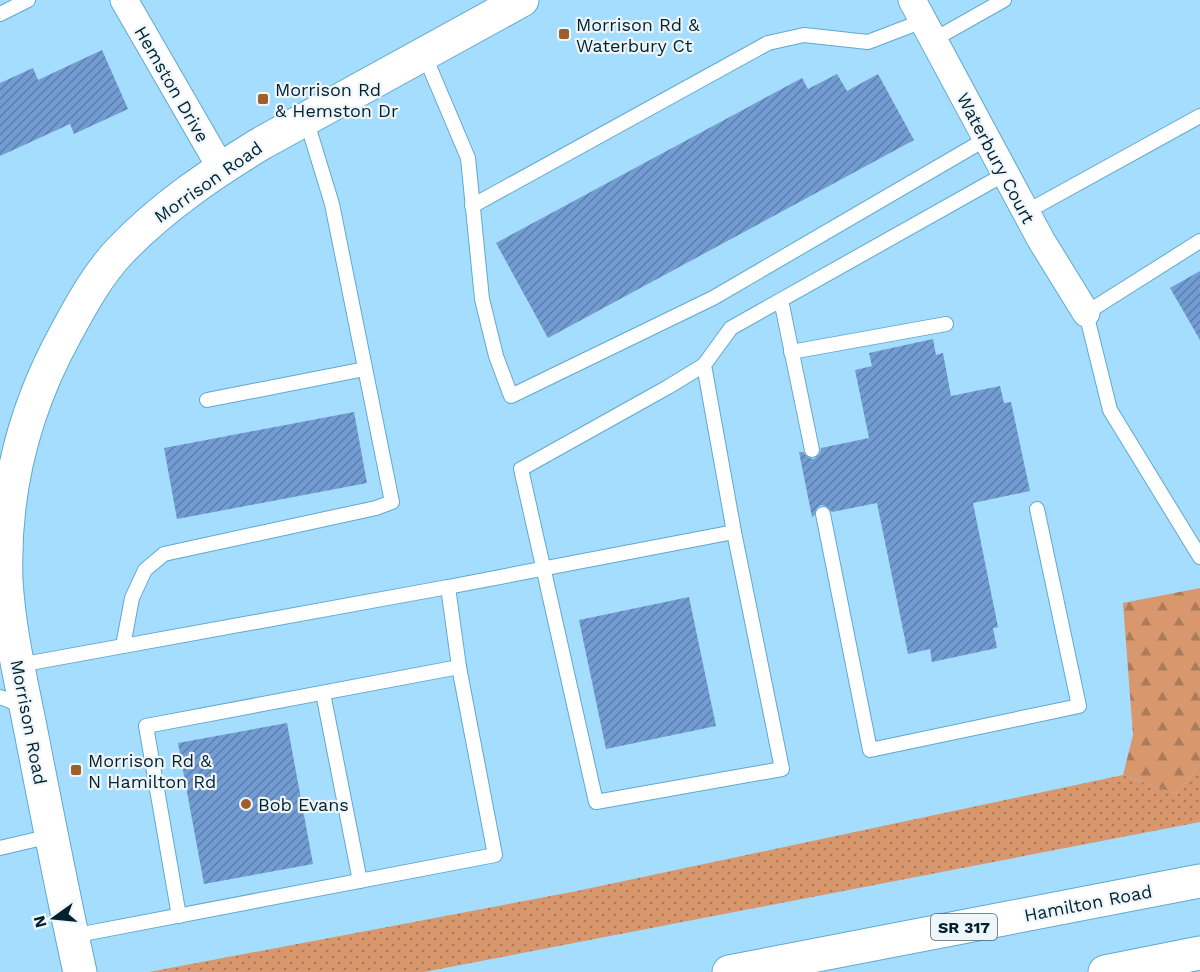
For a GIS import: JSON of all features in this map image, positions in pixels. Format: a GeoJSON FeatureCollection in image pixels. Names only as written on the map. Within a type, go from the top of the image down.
{"type":"FeatureCollection","features":[{"type":"Feature","properties":{"kind":"main road","name":"Morrison Road"},"geometry":{"type":"LineString","coordinates":[[80,972],[51,836],[13,702],[19,665],[4,604],[6,529],[14,450],[53,356],[83,302],[119,252],[166,208],[221,168],[522,0]]}},
{"type":"Feature","properties":{"kind":"main road","name":"Hamilton Road"},"geometry":{"type":"LineString","coordinates":[[729,972],[1200,881]]}},
{"type":"Feature","properties":{"kind":"main road"},"geometry":{"type":"LineString","coordinates":[[1105,972],[1200,953]]}},
{"type":"Feature","properties":{"kind":"street","name":"Hemston Drive"},"geometry":{"type":"LineString","coordinates":[[123,0],[221,168]]}},
{"type":"Feature","properties":{"kind":"street","name":"Waterbury Court"},"geometry":{"type":"LineString","coordinates":[[922,20],[1041,240],[1086,313]]}},
{"type":"Feature","properties":{"kind":"lane"},"geometry":{"type":"LineString","coordinates":[[0,14],[27,0]]}},
{"type":"Feature","properties":{"kind":"lane"},"geometry":{"type":"LineString","coordinates":[[472,206],[768,43],[804,34],[868,42],[922,20],[1004,0]]}},
{"type":"Feature","properties":{"kind":"lane"},"geometry":{"type":"LineString","coordinates":[[424,54],[468,158],[482,299],[496,356],[511,396],[713,298],[986,139]]}},
{"type":"Feature","properties":{"kind":"lane"},"geometry":{"type":"LineString","coordinates":[[1026,212],[1200,116]]}},
{"type":"Feature","properties":{"kind":"lane"},"geometry":{"type":"LineString","coordinates":[[123,646],[136,588],[145,570],[164,554],[376,508],[392,502],[332,204],[306,119]]}},
{"type":"Feature","properties":{"kind":"lane"},"geometry":{"type":"LineString","coordinates":[[704,365],[734,532],[782,769],[596,802],[521,469],[704,365],[731,328],[1005,174]]}},
{"type":"Feature","properties":{"kind":"lane"},"geometry":{"type":"LineString","coordinates":[[1200,241],[1086,313],[1110,410],[1200,557]]}},
{"type":"Feature","properties":{"kind":"lane"},"geometry":{"type":"LineString","coordinates":[[781,300],[812,450]]}},
{"type":"Feature","properties":{"kind":"lane"},"geometry":{"type":"LineString","coordinates":[[791,352],[946,324]]}},
{"type":"Feature","properties":{"kind":"lane"},"geometry":{"type":"LineString","coordinates":[[207,400],[365,369]]}},
{"type":"Feature","properties":{"kind":"lane"},"geometry":{"type":"LineString","coordinates":[[824,514],[870,750],[1079,706],[1037,509]]}},
{"type":"Feature","properties":{"kind":"lane"},"geometry":{"type":"LineString","coordinates":[[19,665],[734,532]]}},
{"type":"Feature","properties":{"kind":"lane"},"geometry":{"type":"LineString","coordinates":[[72,936],[495,855],[459,667],[448,587]]}},
{"type":"Feature","properties":{"kind":"lane"},"geometry":{"type":"LineString","coordinates":[[178,916],[146,726],[459,667]]}},
{"type":"Feature","properties":{"kind":"lane"},"geometry":{"type":"LineString","coordinates":[[323,693],[360,881]]}},
{"type":"Feature","properties":{"kind":"lane"},"geometry":{"type":"LineString","coordinates":[[0,848],[51,836]]}},
{"type":"Feature","properties":{"kind":"green space"},"geometry":{"type":"Polygon","coordinates":[[[1200,588],[1200,764],[1176,794],[1123,775],[1133,735],[1123,603],[1200,588]]]}},
{"type":"Feature","properties":{"kind":"green space"},"geometry":{"type":"Polygon","coordinates":[[[1200,764],[1200,822],[424,972],[149,972],[577,891],[1123,775],[1176,794],[1200,764]]]}},
{"type":"Feature","properties":{"kind":"building"},"geometry":{"type":"Polygon","coordinates":[[[102,50],[128,109],[74,134],[70,124],[0,156],[0,83],[33,68],[38,80],[102,50]]]}},
{"type":"Feature","properties":{"kind":"building"},"geometry":{"type":"Polygon","coordinates":[[[837,74],[847,91],[878,74],[914,140],[548,338],[496,243],[802,78],[808,89],[837,74]]]}},
{"type":"Feature","properties":{"kind":"building"},"geometry":{"type":"Polygon","coordinates":[[[1200,271],[1200,340],[1170,288],[1200,271]]]}},
{"type":"Feature","properties":{"kind":"building"},"geometry":{"type":"Polygon","coordinates":[[[933,339],[936,355],[943,353],[951,396],[1000,386],[1004,403],[1011,402],[1030,491],[973,503],[998,627],[993,628],[997,648],[932,662],[930,649],[908,654],[877,503],[832,512],[826,506],[821,505],[812,517],[799,452],[814,459],[820,453],[821,448],[869,438],[855,370],[872,366],[869,353],[933,339]]]}},
{"type":"Feature","properties":{"kind":"building"},"geometry":{"type":"Polygon","coordinates":[[[354,412],[367,483],[177,519],[164,448],[354,412]]]}},
{"type":"Feature","properties":{"kind":"building"},"geometry":{"type":"Polygon","coordinates":[[[689,597],[716,726],[606,749],[579,620],[689,597]]]}},
{"type":"Feature","properties":{"kind":"building","name":"Bob Evans"},"geometry":{"type":"Polygon","coordinates":[[[287,723],[313,864],[204,884],[178,743],[287,723]]]}},
{"type":"Feature","properties":{"kind":"place","name":"Morrison Rd & Waterbury Ct"},"geometry":{"type":"Point","coordinates":[564,34]}},
{"type":"Feature","properties":{"kind":"place","name":"Morrison Rd & Hemston Dr"},"geometry":{"type":"Point","coordinates":[263,99]}},
{"type":"Feature","properties":{"kind":"place","name":"Morrison Rd & N Hamilton Rd"},"geometry":{"type":"Point","coordinates":[76,770]}},
{"type":"Feature","properties":{"kind":"place","name":"Bob Evans"},"geometry":{"type":"Point","coordinates":[246,804]}}]}
